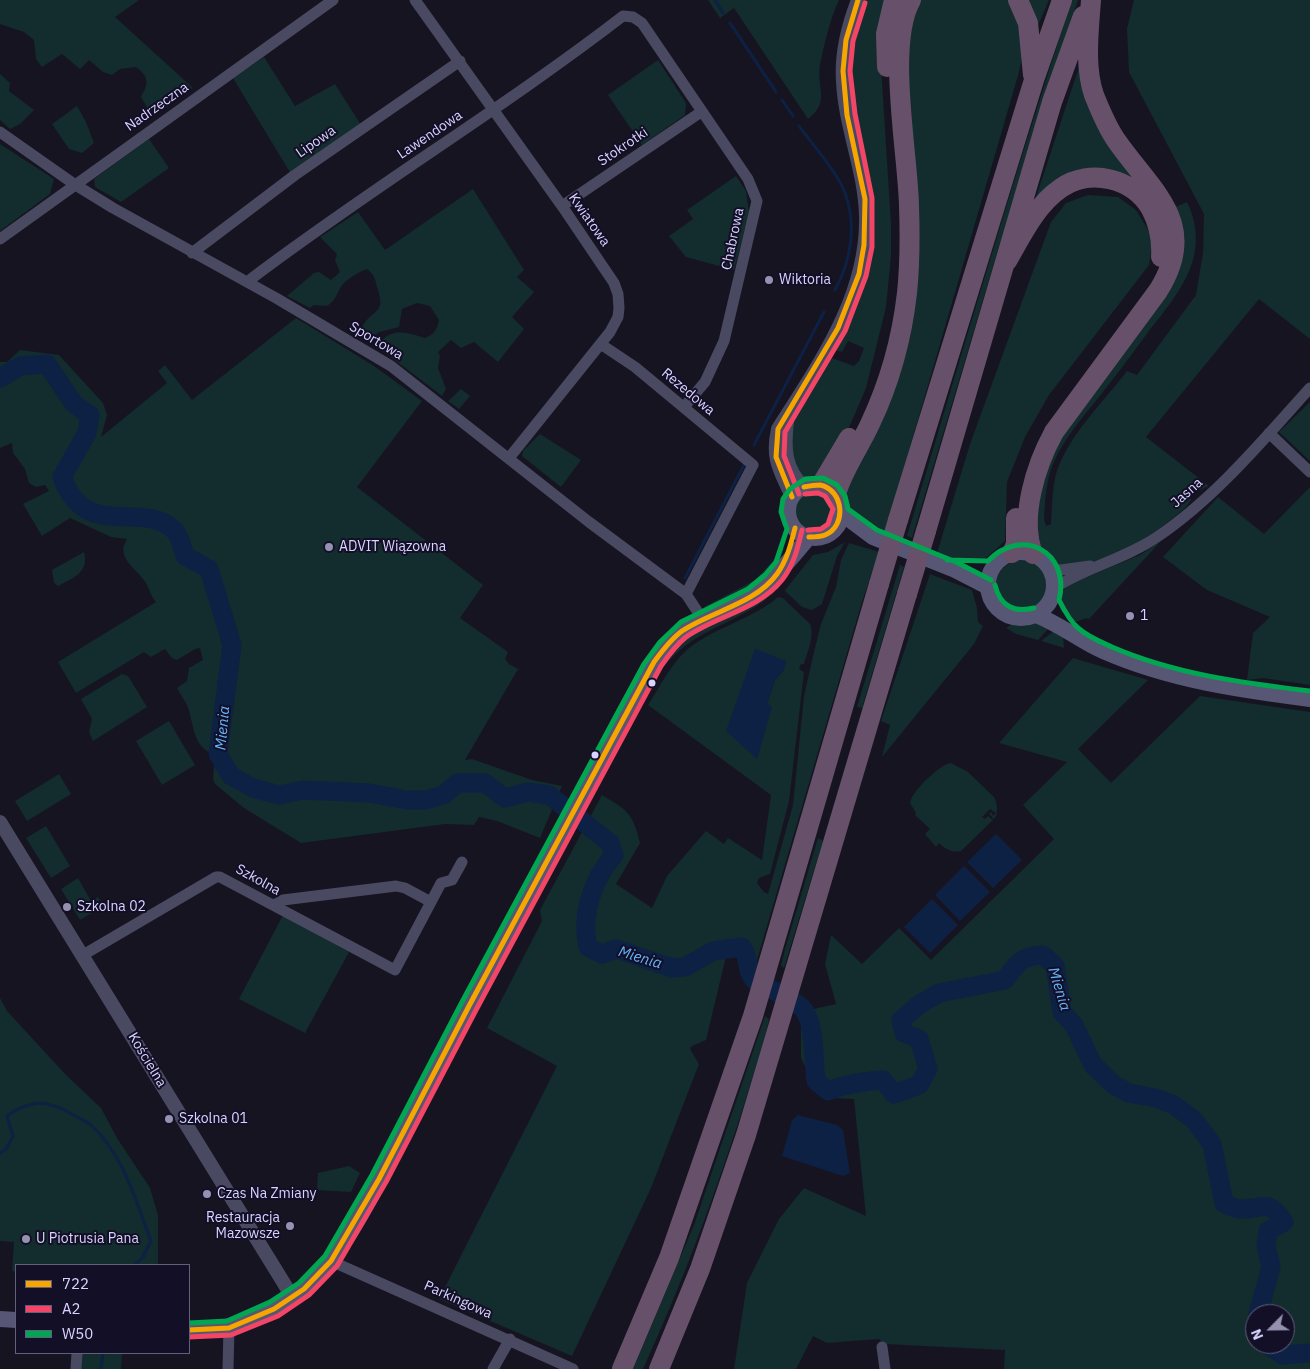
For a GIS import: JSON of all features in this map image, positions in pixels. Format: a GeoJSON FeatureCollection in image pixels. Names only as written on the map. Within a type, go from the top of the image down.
{"type":"FeatureCollection","features":[{"type":"Feature","properties":{"kind":"highway"},"geometry":{"type":"LineString","coordinates":[[819,496],[848,441],[864,405],[877,369],[892,307],[897,226],[886,34],[894,0]]}},
{"type":"Feature","properties":{"kind":"highway"},"geometry":{"type":"LineString","coordinates":[[819,496],[879,405],[899,339],[906,294],[909,207],[899,48],[902,22],[911,0]]}},
{"type":"Feature","properties":{"kind":"highway"},"geometry":{"type":"LineString","coordinates":[[1018,0],[1028,24],[1034,80]]}},
{"type":"Feature","properties":{"kind":"highway"},"geometry":{"type":"LineString","coordinates":[[624,1365],[669,1258],[753,1016],[898,520],[1034,80],[1062,0]]}},
{"type":"Feature","properties":{"kind":"highway"},"geometry":{"type":"LineString","coordinates":[[659,1369],[700,1270],[746,1135],[1007,261],[1052,102],[1090,0]]}},
{"type":"Feature","properties":{"kind":"highway"},"geometry":{"type":"LineString","coordinates":[[1033,554],[1030,544],[1031,495],[1043,453],[1054,432],[1163,284],[1172,261],[1174,244],[1167,207],[1151,182],[1115,139],[1093,93],[1088,37],[1090,0]]}},
{"type":"Feature","properties":{"kind":"highway"},"geometry":{"type":"LineString","coordinates":[[1007,261],[1028,223],[1048,198],[1063,187],[1080,179],[1100,177],[1122,183],[1140,194],[1151,209],[1162,241],[1161,258],[1145,290],[1042,427],[1029,450],[1017,495],[1016,544],[1012,553]]}},
{"type":"Feature","properties":{"kind":"main road"},"geometry":{"type":"LineString","coordinates":[[783,566],[794,528],[788,513],[819,496]]}},
{"type":"Feature","properties":{"kind":"main road"},"geometry":{"type":"LineString","coordinates":[[819,496],[834,530]]}},
{"type":"Feature","properties":{"kind":"main road"},"geometry":{"type":"LineString","coordinates":[[819,496],[873,537]]}},
{"type":"Feature","properties":{"kind":"main road"},"geometry":{"type":"LineString","coordinates":[[794,528],[810,537],[823,537],[834,530],[873,537],[953,569],[988,587]]}},
{"type":"Feature","properties":{"kind":"main road"},"geometry":{"type":"LineString","coordinates":[[190,1330],[228,1328],[254,1319],[294,1298],[331,1261],[355,1223],[469,1006],[567,827],[622,720],[659,656],[686,628],[752,595],[770,580],[810,537]]}},
{"type":"Feature","properties":{"kind":"main road"},"geometry":{"type":"LineString","coordinates":[[1071,632],[1052,595],[1051,569],[1043,560],[1033,554],[1012,553],[1000,559],[992,569],[988,587],[993,603],[1006,615],[1017,618],[1036,615],[1071,632],[1101,650],[1134,663],[1172,674],[1225,688],[1310,699]]}},
{"type":"Feature","properties":{"kind":"main road"},"geometry":{"type":"LineString","coordinates":[[953,569],[992,569]]}},
{"type":"Feature","properties":{"kind":"main road"},"geometry":{"type":"LineString","coordinates":[[1036,615],[1052,595]]}},
{"type":"Feature","properties":{"kind":"main road"},"geometry":{"type":"LineString","coordinates":[[0,1319],[15,1320]]}},
{"type":"Feature","properties":{"kind":"street","name":"Nadrzeczna"},"geometry":{"type":"LineString","coordinates":[[0,240],[74,184],[333,0]]}},
{"type":"Feature","properties":{"kind":"street","name":"Kwiatowa"},"geometry":{"type":"LineString","coordinates":[[415,0],[562,206],[604,268],[618,294],[618,317],[602,345],[509,458]]}},
{"type":"Feature","properties":{"kind":"street"},"geometry":{"type":"LineString","coordinates":[[819,496],[776,462],[774,445],[778,430],[846,311],[857,284],[863,255],[865,202],[842,82],[844,50],[858,0]]}},
{"type":"Feature","properties":{"kind":"street","name":"Lawendowa"},"geometry":{"type":"LineString","coordinates":[[247,282],[309,235],[493,110],[623,16],[629,15]]}},
{"type":"Feature","properties":{"kind":"street","name":"Chabrowa"},"geometry":{"type":"LineString","coordinates":[[629,15],[642,23],[748,179],[756,202],[724,341],[705,382],[684,407]]}},
{"type":"Feature","properties":{"kind":"street","name":"Lipowa"},"geometry":{"type":"LineString","coordinates":[[192,253],[295,175],[460,61]]}},
{"type":"Feature","properties":{"kind":"street","name":"Stokrotki"},"geometry":{"type":"LineString","coordinates":[[562,206],[701,112]]}},
{"type":"Feature","properties":{"kind":"street","name":"Sportowa"},"geometry":{"type":"LineString","coordinates":[[0,132],[74,184],[391,366],[589,522],[686,594],[703,620]]}},
{"type":"Feature","properties":{"kind":"street","name":"Rezedowa"},"geometry":{"type":"LineString","coordinates":[[602,345],[634,367],[753,464],[686,594]]}},
{"type":"Feature","properties":{"kind":"street","name":"Jasna"},"geometry":{"type":"LineString","coordinates":[[1052,595],[1138,549],[1167,530],[1203,500],[1310,388]]}},
{"type":"Feature","properties":{"kind":"street"},"geometry":{"type":"LineString","coordinates":[[1269,433],[1310,472]]}},
{"type":"Feature","properties":{"kind":"street","name":"Jasna"},"geometry":{"type":"LineString","coordinates":[[1051,569],[1078,568],[1114,561]]}},
{"type":"Feature","properties":{"kind":"street","name":"Kościelna"},"geometry":{"type":"LineString","coordinates":[[0,822],[294,1298]]}},
{"type":"Feature","properties":{"kind":"street"},"geometry":{"type":"LineString","coordinates":[[274,905],[283,900],[396,886],[405,888],[431,902],[441,883],[452,880],[462,862]]}},
{"type":"Feature","properties":{"kind":"street","name":"Szkolna"},"geometry":{"type":"LineString","coordinates":[[82,955],[216,877],[224,878],[395,970],[431,902]]}},
{"type":"Feature","properties":{"kind":"street","name":"Parkingowa"},"geometry":{"type":"LineString","coordinates":[[331,1261],[510,1339],[573,1369]]}},
{"type":"Feature","properties":{"kind":"street"},"geometry":{"type":"LineString","coordinates":[[228,1328],[228,1364]]}},
{"type":"Feature","properties":{"kind":"street"},"geometry":{"type":"LineString","coordinates":[[493,1369],[510,1339]]}},
{"type":"Feature","properties":{"kind":"street"},"geometry":{"type":"LineString","coordinates":[[882,1347],[885,1369]]}},
{"type":"Feature","properties":{"kind":"street"},"geometry":{"type":"LineString","coordinates":[[76,1369],[77,1354]]}},
{"type":"Feature","properties":{"kind":"green space"},"geometry":{"type":"Polygon","coordinates":[[[0,0],[139,0],[115,17],[193,88],[153,117],[141,97],[146,84],[145,77],[136,67],[120,69],[112,75],[103,72],[89,60],[80,69],[62,54],[42,67],[36,59],[34,40],[24,32],[0,24],[0,0]]]}},
{"type":"Feature","properties":{"kind":"green space"},"geometry":{"type":"Polygon","coordinates":[[[708,0],[839,0],[825,41],[820,65],[821,100],[815,112],[808,119],[734,8],[720,18],[708,0]]]}},
{"type":"Feature","properties":{"kind":"green space"},"geometry":{"type":"Polygon","coordinates":[[[865,0],[886,0],[879,35],[891,223],[891,256],[886,307],[866,388],[848,430],[815,479],[800,476],[789,447],[791,425],[802,400],[829,357],[854,366],[859,361],[864,348],[848,341],[842,352],[833,349],[861,290],[870,258],[872,241],[870,203],[853,119],[849,76],[852,41],[865,0]]]}},
{"type":"Feature","properties":{"kind":"green space"},"geometry":{"type":"Polygon","coordinates":[[[920,0],[1010,0],[1019,17],[1024,48],[1019,72],[886,530],[879,534],[847,509],[844,493],[900,362],[909,120],[907,34],[920,0]]]}},
{"type":"Feature","properties":{"kind":"green space"},"geometry":{"type":"Polygon","coordinates":[[[1026,0],[1049,0],[1036,30],[1026,0]]]}},
{"type":"Feature","properties":{"kind":"green space"},"geometry":{"type":"Polygon","coordinates":[[[1072,0],[1078,0],[997,253],[912,538],[907,536],[1008,201],[1072,0]]]}},
{"type":"Feature","properties":{"kind":"green space"},"geometry":{"type":"Polygon","coordinates":[[[1134,0],[1310,0],[1310,339],[1259,299],[1146,437],[1209,486],[1200,490],[1192,486],[1186,489],[1191,500],[1187,506],[1161,527],[1129,548],[1094,563],[1061,567],[1051,562],[1037,548],[1037,504],[1055,444],[1165,291],[1173,208],[1187,202],[1194,221],[1196,239],[1189,271],[1172,302],[1063,444],[1051,469],[1047,489],[1044,516],[1047,526],[1051,524],[1056,474],[1069,446],[1087,420],[1127,371],[1137,375],[1196,295],[1203,253],[1204,214],[1129,72],[1127,29],[1134,0]]]}},
{"type":"Feature","properties":{"kind":"green space"},"geometry":{"type":"Polygon","coordinates":[[[1083,55],[1143,183],[1112,173],[1034,203],[1083,55]]]}},
{"type":"Feature","properties":{"kind":"green space"},"geometry":{"type":"Polygon","coordinates":[[[264,57],[295,106],[335,84],[361,125],[291,174],[233,78],[264,57]]]}},
{"type":"Feature","properties":{"kind":"green space"},"geometry":{"type":"Polygon","coordinates":[[[658,60],[686,103],[685,115],[642,145],[608,95],[658,60]]]}},
{"type":"Feature","properties":{"kind":"green space"},"geometry":{"type":"Polygon","coordinates":[[[0,74],[10,83],[9,91],[34,110],[20,124],[10,129],[0,120],[0,74]]]}},
{"type":"Feature","properties":{"kind":"green space"},"geometry":{"type":"Polygon","coordinates":[[[77,106],[94,143],[82,153],[69,149],[52,124],[77,106]]]}},
{"type":"Feature","properties":{"kind":"green space"},"geometry":{"type":"Polygon","coordinates":[[[149,139],[169,168],[121,202],[95,187],[94,179],[149,139]]]}},
{"type":"Feature","properties":{"kind":"green space"},"geometry":{"type":"Polygon","coordinates":[[[0,144],[54,179],[50,194],[0,231],[0,144]]]}},
{"type":"Feature","properties":{"kind":"green space"},"geometry":{"type":"Polygon","coordinates":[[[736,176],[746,191],[749,213],[734,270],[686,257],[669,236],[693,219],[687,210],[736,176]]]}},
{"type":"Feature","properties":{"kind":"green space"},"geometry":{"type":"Polygon","coordinates":[[[473,189],[524,270],[517,277],[534,292],[512,317],[524,329],[498,362],[474,342],[461,348],[451,340],[438,352],[440,356],[438,368],[446,389],[442,396],[379,348],[380,342],[391,334],[401,332],[425,338],[433,333],[439,320],[430,306],[417,303],[402,309],[399,327],[379,332],[368,340],[363,337],[367,332],[362,327],[379,308],[380,298],[375,279],[367,269],[346,282],[327,306],[314,305],[310,308],[287,296],[314,273],[319,272],[331,280],[340,272],[335,260],[337,254],[320,237],[358,212],[385,250],[473,189]]]}},
{"type":"Feature","properties":{"kind":"green space"},"geometry":{"type":"Polygon","coordinates":[[[1088,195],[1118,197],[1136,210],[1153,238],[1149,265],[1049,395],[1025,437],[1007,482],[1005,541],[980,563],[949,559],[937,553],[970,444],[1051,222],[1066,203],[1088,195]]]}},
{"type":"Feature","properties":{"kind":"green space","name":"ADVIT Wiązowna"},"geometry":{"type":"Polygon","coordinates":[[[296,318],[374,366],[422,401],[357,487],[483,585],[460,618],[508,652],[505,659],[509,664],[518,669],[465,760],[472,759],[532,780],[562,786],[540,838],[497,821],[479,817],[474,825],[445,824],[301,843],[244,808],[215,784],[213,779],[215,754],[207,751],[198,741],[187,705],[177,688],[187,681],[189,668],[203,660],[200,648],[177,660],[172,658],[165,649],[151,657],[144,652],[76,693],[58,662],[156,602],[143,579],[126,558],[124,546],[127,539],[111,537],[70,518],[42,536],[23,504],[49,491],[45,485],[36,487],[29,483],[25,469],[13,453],[12,443],[0,448],[0,362],[7,362],[20,350],[59,355],[103,403],[107,415],[101,437],[167,383],[158,371],[165,365],[192,400],[296,318]]]}},
{"type":"Feature","properties":{"kind":"green space"},"geometry":{"type":"Polygon","coordinates":[[[461,389],[470,396],[459,409],[448,401],[461,389]]]}},
{"type":"Feature","properties":{"kind":"green space"},"geometry":{"type":"Polygon","coordinates":[[[1310,402],[1310,461],[1279,432],[1310,402]]]}},
{"type":"Feature","properties":{"kind":"green space"},"geometry":{"type":"Polygon","coordinates":[[[540,434],[581,460],[561,487],[522,456],[523,451],[540,434]]]}},
{"type":"Feature","properties":{"kind":"green space"},"geometry":{"type":"Polygon","coordinates":[[[1310,487],[1310,685],[1263,678],[1247,680],[1253,633],[1270,617],[1207,590],[1163,557],[1218,497],[1264,534],[1310,487]]]}},
{"type":"Feature","properties":{"kind":"green space"},"geometry":{"type":"Polygon","coordinates":[[[810,492],[818,492],[825,495],[831,501],[834,512],[831,523],[825,529],[818,532],[810,532],[803,529],[797,523],[794,516],[794,508],[797,501],[803,495],[810,492]]]}},
{"type":"Feature","properties":{"kind":"green space"},"geometry":{"type":"Polygon","coordinates":[[[1161,541],[1089,619],[1086,618],[1076,622],[1062,612],[1058,604],[1058,597],[1067,585],[1140,555],[1161,541]]]}},
{"type":"Feature","properties":{"kind":"green space"},"geometry":{"type":"Polygon","coordinates":[[[845,542],[837,556],[822,604],[812,610],[802,607],[785,591],[786,589],[813,555],[828,552],[845,542]]]}},
{"type":"Feature","properties":{"kind":"green space"},"geometry":{"type":"Polygon","coordinates":[[[849,543],[879,552],[862,602],[755,967],[748,943],[744,939],[729,944],[706,1040],[692,1046],[690,1049],[699,1064],[651,1188],[572,1356],[439,1299],[557,1066],[487,1028],[542,921],[540,910],[602,795],[628,813],[635,825],[640,843],[616,884],[652,908],[667,876],[706,831],[724,844],[728,838],[762,860],[771,795],[648,705],[671,668],[688,649],[710,635],[756,612],[778,597],[783,598],[810,624],[812,634],[810,644],[804,664],[801,664],[799,669],[804,672],[789,801],[770,874],[759,878],[757,883],[768,894],[793,805],[804,696],[821,624],[836,587],[841,560],[849,543]],[[755,649],[767,703],[775,680],[784,670],[755,649]]]}},
{"type":"Feature","properties":{"kind":"green space"},"geometry":{"type":"Polygon","coordinates":[[[782,546],[784,548],[780,559],[773,569],[755,585],[712,608],[704,607],[755,580],[772,562],[782,546]]]}},
{"type":"Feature","properties":{"kind":"green space"},"geometry":{"type":"Polygon","coordinates":[[[84,552],[84,564],[79,573],[58,586],[54,583],[52,570],[84,552]]]}},
{"type":"Feature","properties":{"kind":"green space"},"geometry":{"type":"Polygon","coordinates":[[[1017,560],[1027,560],[1036,564],[1044,572],[1048,586],[1044,600],[1036,608],[1027,612],[1017,612],[1008,608],[1000,600],[996,591],[996,581],[1000,572],[1008,564],[1017,560]]]}},
{"type":"Feature","properties":{"kind":"green space"},"geometry":{"type":"Polygon","coordinates":[[[900,565],[904,567],[862,708],[857,707],[900,565]]]}},
{"type":"Feature","properties":{"kind":"green space"},"geometry":{"type":"Polygon","coordinates":[[[930,574],[972,590],[977,608],[978,622],[983,626],[974,644],[882,757],[890,725],[881,721],[930,574]]]}},
{"type":"Feature","properties":{"kind":"green space"},"geometry":{"type":"Polygon","coordinates":[[[770,590],[776,591],[748,611],[689,643],[675,654],[662,669],[665,660],[679,643],[770,590]]]}},
{"type":"Feature","properties":{"kind":"green space"},"geometry":{"type":"Polygon","coordinates":[[[1040,622],[1050,627],[1038,640],[1016,634],[1006,628],[1011,625],[1040,622]]]}},
{"type":"Feature","properties":{"kind":"green space"},"geometry":{"type":"Polygon","coordinates":[[[1055,630],[1063,636],[1064,648],[1041,641],[1055,630]]]}},
{"type":"Feature","properties":{"kind":"green space"},"geometry":{"type":"Polygon","coordinates":[[[1073,658],[1148,680],[1078,749],[1111,783],[1200,696],[1310,712],[1310,1369],[1004,1369],[1005,1350],[885,1344],[879,1339],[827,1343],[813,1336],[796,1369],[734,1369],[747,1283],[779,1219],[804,1188],[866,1216],[854,1099],[831,1098],[817,1090],[801,1058],[801,1012],[836,1004],[825,964],[831,935],[862,964],[899,928],[931,960],[1054,839],[1023,805],[1067,762],[999,743],[1073,658]]]}},
{"type":"Feature","properties":{"kind":"green space"},"geometry":{"type":"Polygon","coordinates":[[[122,674],[128,676],[147,707],[93,741],[89,732],[92,719],[81,699],[122,674]]]}},
{"type":"Feature","properties":{"kind":"green space"},"geometry":{"type":"Polygon","coordinates":[[[169,721],[195,765],[162,785],[136,741],[169,721]]]}},
{"type":"Feature","properties":{"kind":"green space"},"geometry":{"type":"Polygon","coordinates":[[[951,763],[968,772],[994,797],[997,808],[997,814],[994,819],[989,814],[991,812],[993,816],[996,813],[990,809],[982,817],[985,819],[988,816],[993,820],[961,851],[949,850],[939,843],[936,847],[925,834],[930,829],[915,815],[916,813],[910,803],[915,792],[927,779],[940,768],[951,763]]]}},
{"type":"Feature","properties":{"kind":"green space"},"geometry":{"type":"Polygon","coordinates":[[[59,774],[71,794],[27,821],[15,801],[59,774]]]}},
{"type":"Feature","properties":{"kind":"green space"},"geometry":{"type":"Polygon","coordinates":[[[46,826],[70,866],[51,878],[26,838],[46,826]]]}},
{"type":"Feature","properties":{"kind":"green space"},"geometry":{"type":"Polygon","coordinates":[[[818,838],[823,841],[784,968],[781,966],[785,949],[818,838]]]}},
{"type":"Feature","properties":{"kind":"green space"},"geometry":{"type":"Polygon","coordinates":[[[78,878],[91,901],[98,897],[103,906],[80,920],[61,889],[78,878]]]}},
{"type":"Feature","properties":{"kind":"green space"},"geometry":{"type":"Polygon","coordinates":[[[283,915],[349,952],[305,1033],[239,999],[283,915]]]}},
{"type":"Feature","properties":{"kind":"green space"},"geometry":{"type":"Polygon","coordinates":[[[0,998],[7,1011],[66,1075],[101,1108],[117,1138],[150,1188],[158,1215],[158,1264],[15,1264],[15,1272],[12,1271],[14,1242],[0,1241],[0,998]]]}},
{"type":"Feature","properties":{"kind":"green space"},"geometry":{"type":"Polygon","coordinates":[[[765,1016],[769,1019],[753,1076],[695,1245],[643,1369],[633,1369],[694,1225],[765,1016]]]}},
{"type":"Feature","properties":{"kind":"green space"},"geometry":{"type":"Polygon","coordinates":[[[349,1166],[360,1173],[351,1192],[317,1190],[318,1173],[349,1166]]]}},
{"type":"Feature","properties":{"kind":"green space"},"geometry":{"type":"Polygon","coordinates":[[[82,1354],[122,1354],[121,1369],[81,1369],[82,1354]]]}},
{"type":"Feature","properties":{"kind":"water"},"geometry":{"type":"Polygon","coordinates":[[[755,649],[786,661],[784,670],[775,680],[767,703],[772,707],[757,759],[726,731],[755,649]]]}},
{"type":"Feature","properties":{"kind":"water"},"geometry":{"type":"Polygon","coordinates":[[[996,834],[1022,860],[993,888],[967,862],[996,834]]]}},
{"type":"Feature","properties":{"kind":"water"},"geometry":{"type":"Polygon","coordinates":[[[964,866],[990,892],[960,921],[935,895],[964,866]]]}},
{"type":"Feature","properties":{"kind":"water"},"geometry":{"type":"Polygon","coordinates":[[[932,899],[958,925],[930,953],[904,927],[932,899]]]}},
{"type":"Feature","properties":{"kind":"water"},"geometry":{"type":"Polygon","coordinates":[[[798,1115],[837,1125],[843,1130],[850,1173],[843,1176],[782,1156],[792,1120],[798,1115]]]}},
{"type":"Feature","properties":{"kind":"waterway"},"geometry":{"type":"LineString","coordinates":[[715,0],[723,13]]}},
{"type":"Feature","properties":{"kind":"waterway"},"geometry":{"type":"LineString","coordinates":[[730,23],[776,92]]}},
{"type":"Feature","properties":{"kind":"waterway"},"geometry":{"type":"LineString","coordinates":[[782,100],[793,116]]}},
{"type":"Feature","properties":{"kind":"waterway"},"geometry":{"type":"LineString","coordinates":[[799,126],[837,177],[849,205],[851,218],[850,243],[845,267],[835,290]]}},
{"type":"Feature","properties":{"kind":"waterway"},"geometry":{"type":"LineString","coordinates":[[754,445],[824,312]]}},
{"type":"Feature","properties":{"kind":"waterway","name":"Mienia"},"geometry":{"type":"LineString","coordinates":[[0,378],[20,366],[47,364],[74,404],[90,415],[87,433],[62,477],[72,497],[85,509],[100,514],[147,518],[162,522],[175,531],[185,556],[209,569],[232,645],[218,754],[231,776],[253,788],[279,795],[303,790],[369,793],[407,800],[426,800],[443,795],[458,783],[485,783],[505,798],[528,792],[549,795],[610,843],[614,855],[600,875],[590,898],[586,923],[588,947],[602,954],[616,949],[672,968],[685,967],[713,951],[742,947],[750,973],[755,981],[789,999],[800,1006],[805,1012],[809,1020],[813,1041],[816,1081],[828,1091],[876,1080],[883,1080],[894,1094],[919,1085],[928,1069],[919,1039],[904,1033],[901,1020],[920,1004],[939,993],[1005,980],[1020,961],[1029,957],[1043,955],[1055,966],[1062,1012],[1074,1025],[1093,1065],[1114,1085],[1129,1093],[1156,1098],[1174,1105],[1194,1120],[1212,1144],[1224,1203],[1239,1209],[1269,1207],[1284,1222],[1268,1231],[1266,1246],[1271,1267],[1261,1304]]}},
{"type":"Feature","properties":{"kind":"waterway"},"geometry":{"type":"LineString","coordinates":[[685,578],[744,465]]}},
{"type":"Feature","properties":{"kind":"waterway"},"geometry":{"type":"LineString","coordinates":[[0,1153],[6,1149],[13,1136],[7,1116],[22,1107],[37,1104],[52,1105],[91,1125],[112,1150],[121,1165],[151,1241],[143,1257],[136,1264]]}},
{"type":"Feature","properties":{"kind":"waterway","name":"Mienia"},"geometry":{"type":"LineString","coordinates":[[1281,1354],[1310,1353]]}},
{"type":"Feature","properties":{"kind":"waterway"},"geometry":{"type":"LineString","coordinates":[[101,1369],[103,1354]]}},
{"type":"Feature","properties":{"kind":"transit line","name":"722"},"geometry":{"type":"LineString","coordinates":[[792,497],[776,457],[778,429],[838,328],[859,274],[864,245],[865,199],[847,115],[843,71],[846,40],[858,0]]}},
{"type":"Feature","properties":{"kind":"transit line","name":"A2"},"geometry":{"type":"LineString","coordinates":[[799,494],[784,456],[785,432],[845,331],[866,276],[872,247],[872,198],[855,114],[850,71],[853,41],[865,3]]}},
{"type":"Feature","properties":{"kind":"transit line","name":"W50"},"geometry":{"type":"LineString","coordinates":[[190,1323],[227,1321],[270,1302],[299,1283],[325,1256],[372,1175],[462,1002],[644,664],[660,642],[681,622],[748,589],[765,575],[776,562],[787,529],[781,512],[783,499],[790,489],[805,479],[823,478],[837,485],[845,496],[848,509],[877,530],[956,562],[991,580]]}},
{"type":"Feature","properties":{"kind":"transit line","name":"722"},"geometry":{"type":"LineString","coordinates":[[804,487],[820,485],[828,488],[834,494],[840,508],[837,524],[832,530],[823,536],[809,537]]}},
{"type":"Feature","properties":{"kind":"transit line","name":"A2"},"geometry":{"type":"LineString","coordinates":[[805,494],[818,493],[825,496],[833,509],[828,524],[821,529],[808,530]]}},
{"type":"Feature","properties":{"kind":"transit line","name":"722"},"geometry":{"type":"LineString","coordinates":[[190,1330],[229,1328],[274,1309],[304,1289],[331,1261],[379,1179],[469,1006],[654,662],[670,641],[682,631],[745,600],[768,584],[777,574],[783,563],[795,528]]}},
{"type":"Feature","properties":{"kind":"transit line","name":"A2"},"geometry":{"type":"LineString","coordinates":[[190,1337],[231,1335],[278,1316],[309,1295],[337,1266],[386,1182],[661,666],[686,637],[710,623],[749,606],[772,590],[790,568],[802,530]]}},
{"type":"Feature","properties":{"kind":"transit line","name":"W50"},"geometry":{"type":"LineString","coordinates":[[947,560],[988,561],[1001,551],[1015,546],[1029,545],[1041,549],[1051,557],[1058,569],[1061,583],[1059,600],[1065,611],[1078,628],[1095,639],[1136,656],[1184,671],[1234,681],[1310,691]]}},
{"type":"Feature","properties":{"kind":"transit line","name":"W50"},"geometry":{"type":"LineString","coordinates":[[995,585],[1000,598],[1009,606],[1020,609],[1034,608]]}},
{"type":"Feature","properties":{"kind":"place","name":"Wiktoria"},"geometry":{"type":"Point","coordinates":[769,280]}},
{"type":"Feature","properties":{"kind":"place","name":"ADVIT Wiązowna"},"geometry":{"type":"Point","coordinates":[329,547]}},
{"type":"Feature","properties":{"kind":"place","name":"1"},"geometry":{"type":"Point","coordinates":[1130,616]}},
{"type":"Feature","properties":{"kind":"place","name":"Szkolna 02"},"geometry":{"type":"Point","coordinates":[67,907]}},
{"type":"Feature","properties":{"kind":"place","name":"Szkolna 01"},"geometry":{"type":"Point","coordinates":[169,1119]}},
{"type":"Feature","properties":{"kind":"place","name":"Czas Na Zmiany"},"geometry":{"type":"Point","coordinates":[207,1194]}},
{"type":"Feature","properties":{"kind":"place","name":"Restauracja Mazowsze"},"geometry":{"type":"Point","coordinates":[290,1226]}},
{"type":"Feature","properties":{"kind":"place","name":"U Piotrusia Pana"},"geometry":{"type":"Point","coordinates":[26,1239]}}]}
